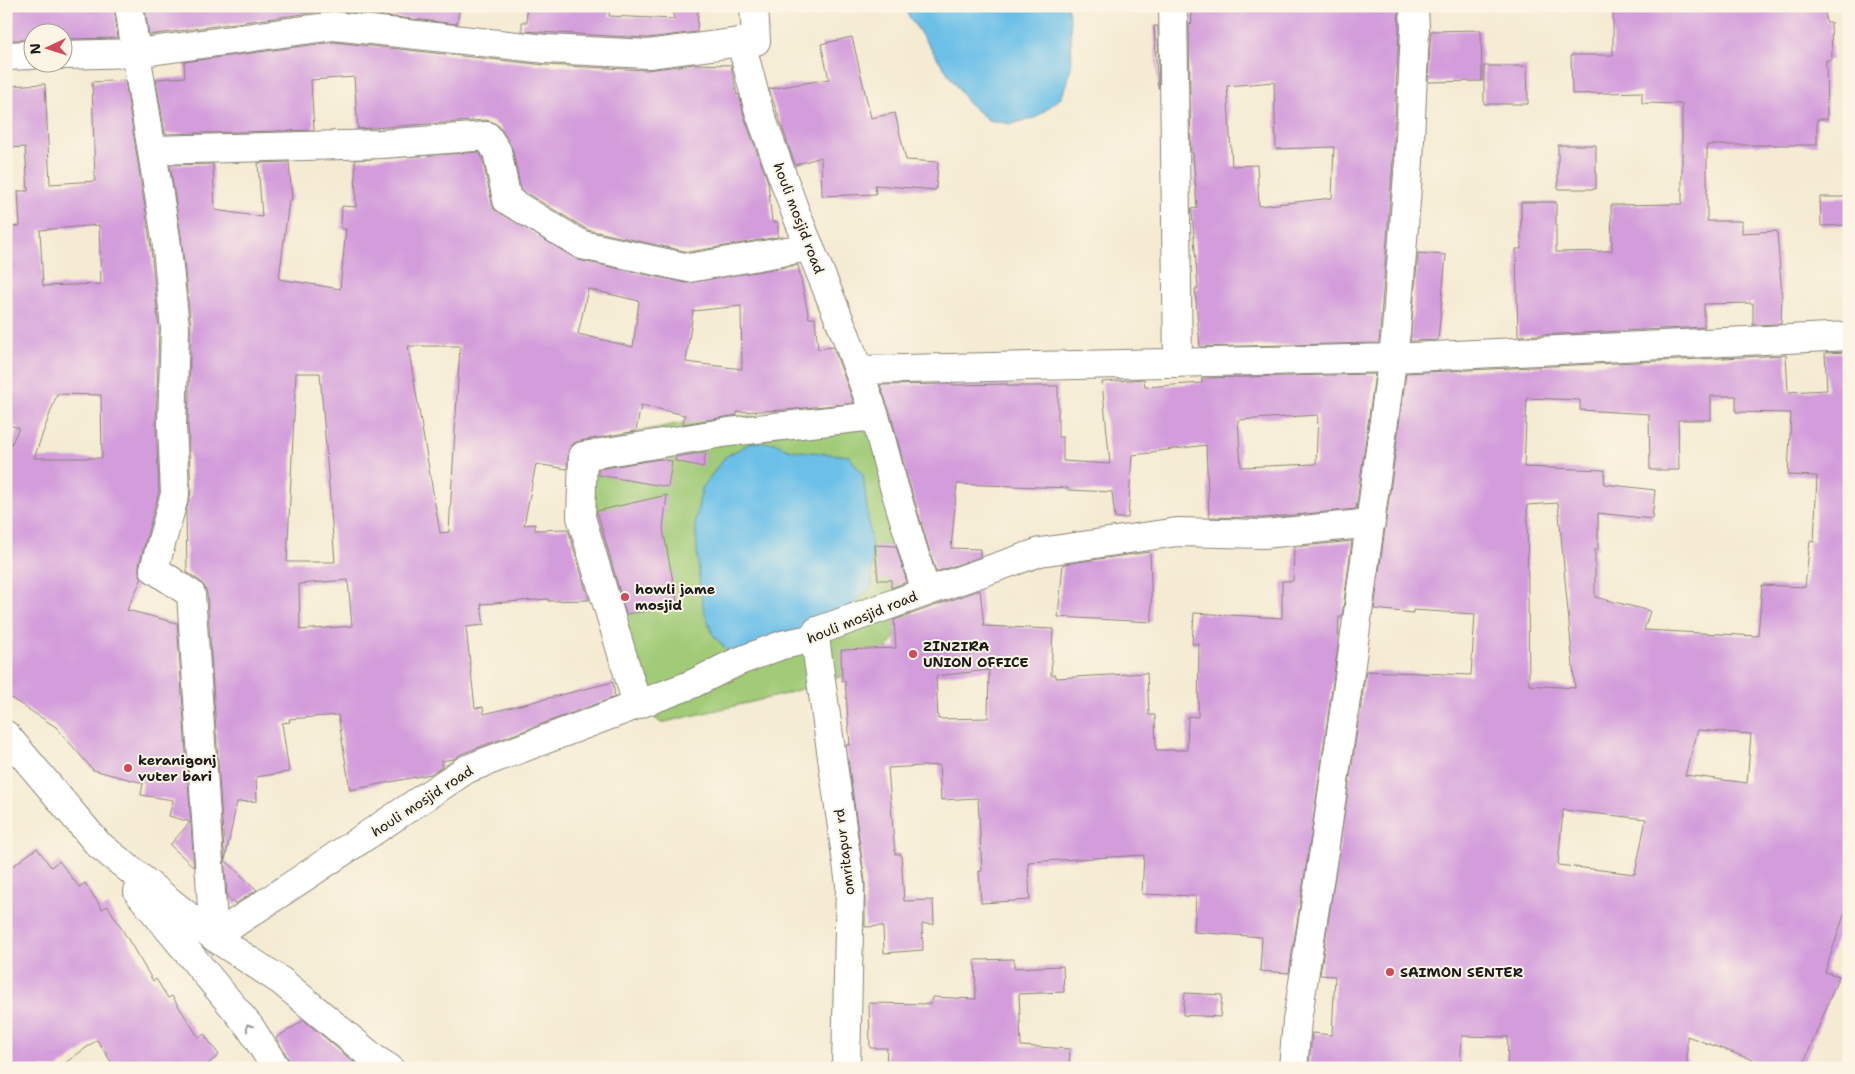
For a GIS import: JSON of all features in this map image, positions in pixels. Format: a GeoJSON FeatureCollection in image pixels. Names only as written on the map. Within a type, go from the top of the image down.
{"type":"FeatureCollection","features":[{"type":"Feature","properties":{"kind":"street"},"geometry":{"type":"LineString","coordinates":[[129,6],[166,238],[175,328],[172,425],[175,494],[154,569],[191,594],[214,937]]}},
{"type":"Feature","properties":{"kind":"street"},"geometry":{"type":"LineString","coordinates":[[72,54],[136,52],[334,26],[546,49],[648,54],[756,41],[754,6]]}},
{"type":"Feature","properties":{"kind":"street"},"geometry":{"type":"LineString","coordinates":[[1173,6],[1178,363]]}},
{"type":"Feature","properties":{"kind":"street"},"geometry":{"type":"LineString","coordinates":[[1293,1068],[1297,1021],[1325,844],[1371,523],[1392,358],[1409,161],[1415,29],[1414,6]]}},
{"type":"Feature","properties":{"kind":"street","name":"houli mosjid road"},"geometry":{"type":"LineString","coordinates":[[214,937],[467,769],[690,685],[737,662],[782,645],[815,638],[817,632],[926,592],[875,416],[759,111],[741,42]]}},
{"type":"Feature","properties":{"kind":"street"},"geometry":{"type":"LineString","coordinates":[[6,56],[22,55]]}},
{"type":"Feature","properties":{"kind":"street"},"geometry":{"type":"LineString","coordinates":[[152,150],[382,144],[487,136],[498,151],[507,200],[582,245],[689,268],[810,247]]}},
{"type":"Feature","properties":{"kind":"street"},"geometry":{"type":"LineString","coordinates":[[859,370],[1392,358],[1849,336]]}},
{"type":"Feature","properties":{"kind":"street"},"geometry":{"type":"LineString","coordinates":[[637,704],[581,517],[583,456],[729,432],[875,416]]}},
{"type":"Feature","properties":{"kind":"street"},"geometry":{"type":"LineString","coordinates":[[926,592],[1040,552],[1177,532],[1264,534],[1371,523]]}},
{"type":"Feature","properties":{"kind":"street","name":"omritapur rd"},"geometry":{"type":"LineString","coordinates":[[815,638],[850,884],[846,1068]]}},
{"type":"Feature","properties":{"kind":"street"},"geometry":{"type":"LineString","coordinates":[[7,736],[194,958],[250,1028],[276,1068]]}},
{"type":"Feature","properties":{"kind":"street"},"geometry":{"type":"LineString","coordinates":[[98,844],[214,937],[281,981],[383,1065]]}},
{"type":"Feature","properties":{"kind":"green space"},"geometry":{"type":"Polygon","coordinates":[[[736,416],[847,421],[872,435],[926,592],[884,653],[840,677],[782,695],[661,723],[637,704],[586,488],[599,451],[640,431],[692,421],[736,416]]]}},
{"type":"Feature","properties":{"kind":"water"},"geometry":{"type":"Polygon","coordinates":[[[902,6],[1067,6],[1070,19],[1072,64],[1062,97],[1037,117],[1011,124],[988,120],[968,103],[902,6]]]}},
{"type":"Feature","properties":{"kind":"water"},"geometry":{"type":"Polygon","coordinates":[[[752,442],[774,443],[791,450],[849,456],[863,475],[872,551],[872,587],[849,608],[737,662],[713,635],[704,610],[700,588],[695,522],[702,488],[725,457],[752,442]]]}},
{"type":"Feature","properties":{"kind":"building"},"geometry":{"type":"Polygon","coordinates":[[[6,6],[114,6],[118,38],[72,39],[72,22],[22,22],[22,40],[6,40],[6,6]]]}},
{"type":"Feature","properties":{"kind":"building"},"geometry":{"type":"Polygon","coordinates":[[[145,6],[460,6],[457,24],[332,10],[149,35],[145,6]]]}},
{"type":"Feature","properties":{"kind":"building"},"geometry":{"type":"Polygon","coordinates":[[[526,6],[610,6],[609,16],[674,19],[671,6],[698,6],[697,32],[647,38],[522,31],[522,22],[527,22],[526,6]]]}},
{"type":"Feature","properties":{"kind":"building"},"geometry":{"type":"Polygon","coordinates":[[[1191,6],[1398,6],[1399,29],[1393,160],[1379,343],[1200,347],[1195,289],[1198,289],[1191,209],[1197,208],[1193,153],[1191,153],[1189,24],[1192,23],[1191,6]],[[1274,82],[1227,86],[1232,166],[1257,165],[1259,206],[1332,198],[1334,147],[1276,149],[1274,82]]]}},
{"type":"Feature","properties":{"kind":"building"},"geometry":{"type":"Polygon","coordinates":[[[1613,6],[1825,6],[1826,22],[1831,22],[1832,60],[1826,60],[1827,119],[1817,119],[1817,145],[1707,145],[1707,221],[1742,221],[1742,233],[1777,231],[1782,296],[1781,324],[1753,325],[1753,303],[1704,304],[1704,327],[1518,336],[1516,249],[1521,249],[1521,202],[1556,202],[1556,252],[1612,251],[1611,205],[1682,204],[1682,104],[1642,103],[1642,92],[1572,94],[1571,55],[1613,55],[1613,6]]]}},
{"type":"Feature","properties":{"kind":"building"},"geometry":{"type":"Polygon","coordinates":[[[1154,26],[1158,26],[1159,88],[1158,88],[1154,26]]]}},
{"type":"Feature","properties":{"kind":"building"},"geometry":{"type":"Polygon","coordinates":[[[1481,30],[1482,81],[1428,82],[1431,31],[1481,30]]]}},
{"type":"Feature","properties":{"kind":"building"},"geometry":{"type":"Polygon","coordinates":[[[852,37],[871,118],[895,113],[906,160],[938,162],[936,190],[875,185],[876,194],[822,196],[821,157],[795,165],[769,89],[829,79],[821,44],[852,37]]]}},
{"type":"Feature","properties":{"kind":"building"},"geometry":{"type":"Polygon","coordinates":[[[334,42],[545,65],[647,70],[695,64],[731,65],[737,95],[739,94],[744,116],[768,182],[772,222],[778,222],[778,237],[689,252],[588,230],[521,190],[512,148],[500,127],[493,122],[486,120],[358,129],[354,77],[311,80],[314,130],[165,134],[156,79],[185,77],[184,62],[334,42]]]}},
{"type":"Feature","properties":{"kind":"building"},"geometry":{"type":"Polygon","coordinates":[[[1484,66],[1527,66],[1528,104],[1484,104],[1484,66]]]}},
{"type":"Feature","properties":{"kind":"building"},"geometry":{"type":"Polygon","coordinates":[[[125,80],[150,240],[159,329],[156,425],[159,492],[139,565],[139,574],[142,578],[127,610],[177,623],[194,867],[170,845],[190,822],[169,816],[173,800],[141,795],[143,783],[93,770],[56,727],[6,695],[6,455],[19,428],[6,424],[6,227],[20,226],[18,191],[28,191],[25,147],[7,148],[6,86],[45,84],[50,184],[95,181],[92,82],[125,80]],[[99,225],[40,230],[43,286],[101,284],[99,225]],[[57,394],[34,458],[102,458],[101,395],[57,394]]]}},
{"type":"Feature","properties":{"kind":"building"},"geometry":{"type":"Polygon","coordinates":[[[1558,145],[1596,145],[1596,189],[1558,189],[1558,145]]]}},
{"type":"Feature","properties":{"kind":"building"},"geometry":{"type":"Polygon","coordinates":[[[479,152],[482,157],[494,209],[578,260],[686,283],[798,265],[809,318],[815,318],[818,349],[833,347],[854,403],[785,410],[737,412],[737,415],[683,424],[685,415],[641,405],[636,431],[574,443],[569,449],[567,469],[536,464],[524,525],[535,524],[535,530],[568,529],[589,600],[548,601],[548,599],[481,604],[484,625],[466,627],[475,708],[483,707],[484,714],[613,682],[615,697],[461,754],[454,759],[441,761],[442,767],[431,774],[350,790],[338,715],[289,719],[290,722],[282,723],[289,772],[256,777],[257,801],[237,802],[225,860],[257,890],[235,904],[227,897],[207,593],[200,581],[187,572],[186,511],[191,493],[188,425],[191,326],[181,236],[170,165],[213,164],[215,210],[262,217],[258,163],[289,162],[292,200],[289,200],[279,279],[340,289],[346,229],[341,229],[342,206],[356,207],[355,160],[479,152]],[[588,289],[578,334],[633,347],[639,301],[588,289]],[[741,306],[693,311],[686,362],[742,369],[741,306]],[[408,346],[440,533],[449,532],[460,346],[408,346]],[[296,373],[287,562],[335,562],[320,373],[296,373]],[[348,580],[299,584],[300,630],[352,626],[348,580]]]}},
{"type":"Feature","properties":{"kind":"building"},"geometry":{"type":"Polygon","coordinates":[[[1820,197],[1849,197],[1849,225],[1821,226],[1820,197]]]}},
{"type":"Feature","properties":{"kind":"building"},"geometry":{"type":"Polygon","coordinates":[[[1418,253],[1446,255],[1438,340],[1410,341],[1418,253]]]}},
{"type":"Feature","properties":{"kind":"building"},"geometry":{"type":"Polygon","coordinates":[[[1849,352],[1849,900],[1825,972],[1839,976],[1802,1068],[1775,1068],[1687,1036],[1687,1068],[1507,1068],[1508,1037],[1462,1036],[1460,1068],[1309,1068],[1312,1033],[1332,1035],[1335,976],[1320,975],[1366,671],[1471,675],[1475,614],[1413,610],[1413,613],[1374,609],[1406,373],[1786,355],[1788,392],[1827,390],[1825,353],[1849,352]],[[1711,396],[1711,420],[1678,420],[1679,470],[1650,470],[1649,414],[1580,410],[1580,400],[1527,398],[1524,467],[1605,470],[1604,484],[1655,490],[1652,519],[1598,513],[1598,549],[1595,549],[1595,597],[1650,611],[1644,630],[1758,636],[1762,585],[1805,587],[1810,541],[1814,542],[1817,476],[1788,475],[1791,413],[1736,412],[1736,396],[1711,396]],[[1558,503],[1527,505],[1529,685],[1575,688],[1558,503]],[[1698,730],[1685,775],[1747,783],[1751,734],[1698,730]],[[1563,810],[1558,865],[1635,874],[1646,819],[1563,810]]]}},
{"type":"Feature","properties":{"kind":"building"},"geometry":{"type":"Polygon","coordinates":[[[1375,374],[1356,509],[1263,518],[1209,517],[1206,445],[1151,452],[1132,455],[1128,518],[1115,518],[1112,492],[1068,490],[1068,488],[957,484],[951,548],[980,549],[980,557],[936,572],[890,412],[880,385],[1008,384],[1008,386],[1058,386],[1058,437],[1063,437],[1063,461],[1110,464],[1102,382],[1144,379],[1145,387],[1202,383],[1202,378],[1375,374]],[[1318,415],[1238,420],[1241,467],[1316,464],[1318,415]]]}},
{"type":"Feature","properties":{"kind":"building"},"geometry":{"type":"Polygon","coordinates":[[[706,452],[703,467],[675,461],[676,457],[706,452]]]}},
{"type":"Feature","properties":{"kind":"building"},"geometry":{"type":"Polygon","coordinates":[[[660,459],[672,461],[668,487],[598,475],[598,469],[660,459]]]}},
{"type":"Feature","properties":{"kind":"building","name":"howli jame mosjid"},"geometry":{"type":"Polygon","coordinates":[[[667,495],[663,529],[678,607],[626,614],[597,511],[667,495]]]}},
{"type":"Feature","properties":{"kind":"building"},"geometry":{"type":"Polygon","coordinates":[[[1352,541],[1342,617],[1339,617],[1338,647],[1289,973],[1260,971],[1262,937],[1194,932],[1196,896],[1142,894],[1144,855],[1028,862],[1030,900],[981,903],[979,871],[982,871],[978,798],[941,800],[939,765],[888,768],[895,854],[901,854],[904,901],[933,900],[934,924],[922,924],[923,950],[884,953],[883,926],[865,927],[865,882],[846,745],[850,745],[845,681],[842,681],[841,650],[896,648],[894,620],[980,590],[984,626],[1053,629],[1051,675],[1056,675],[1056,678],[1147,673],[1149,715],[1155,715],[1156,750],[1187,750],[1188,716],[1198,717],[1199,644],[1192,644],[1194,613],[1282,618],[1282,581],[1293,581],[1294,547],[1352,541]],[[989,670],[936,676],[938,719],[988,718],[989,670]]]}},
{"type":"Feature","properties":{"kind":"building"},"geometry":{"type":"Polygon","coordinates":[[[875,545],[896,546],[907,582],[891,588],[891,580],[878,580],[875,545]]]}},
{"type":"Feature","properties":{"kind":"building"},"geometry":{"type":"Polygon","coordinates":[[[1150,552],[1152,622],[1058,617],[1063,564],[1150,552]]]}},
{"type":"Feature","properties":{"kind":"building"},"geometry":{"type":"Polygon","coordinates":[[[37,848],[51,867],[59,861],[79,887],[85,883],[102,909],[108,906],[153,981],[156,979],[168,998],[172,996],[199,1038],[204,1034],[219,1055],[203,1068],[115,1068],[97,1040],[58,1068],[6,1068],[6,871],[37,848]]]}},
{"type":"Feature","properties":{"kind":"building"},"geometry":{"type":"Polygon","coordinates":[[[1014,959],[1014,968],[1063,966],[1064,992],[1019,994],[1021,1046],[1070,1049],[1069,1068],[886,1068],[887,1048],[870,1048],[869,1003],[931,1004],[932,997],[976,999],[975,960],[1014,959]]]}},
{"type":"Feature","properties":{"kind":"building"},"geometry":{"type":"Polygon","coordinates":[[[1185,993],[1222,995],[1220,1017],[1183,1015],[1185,993]]]}},
{"type":"Feature","properties":{"kind":"building"},"geometry":{"type":"Polygon","coordinates":[[[304,1020],[361,1068],[292,1068],[276,1038],[304,1020]]]}},
{"type":"Feature","properties":{"kind":"place","name":"howli jame mosjid"},"geometry":{"type":"Point","coordinates":[625,597]}},
{"type":"Feature","properties":{"kind":"place","name":"ZINZIRA UNION OFFICE"},"geometry":{"type":"Point","coordinates":[913,654]}},
{"type":"Feature","properties":{"kind":"place","name":"keranigonj vuter bari"},"geometry":{"type":"Point","coordinates":[128,768]}},
{"type":"Feature","properties":{"kind":"place","name":"SAIMON SENTER"},"geometry":{"type":"Point","coordinates":[1390,972]}}]}
